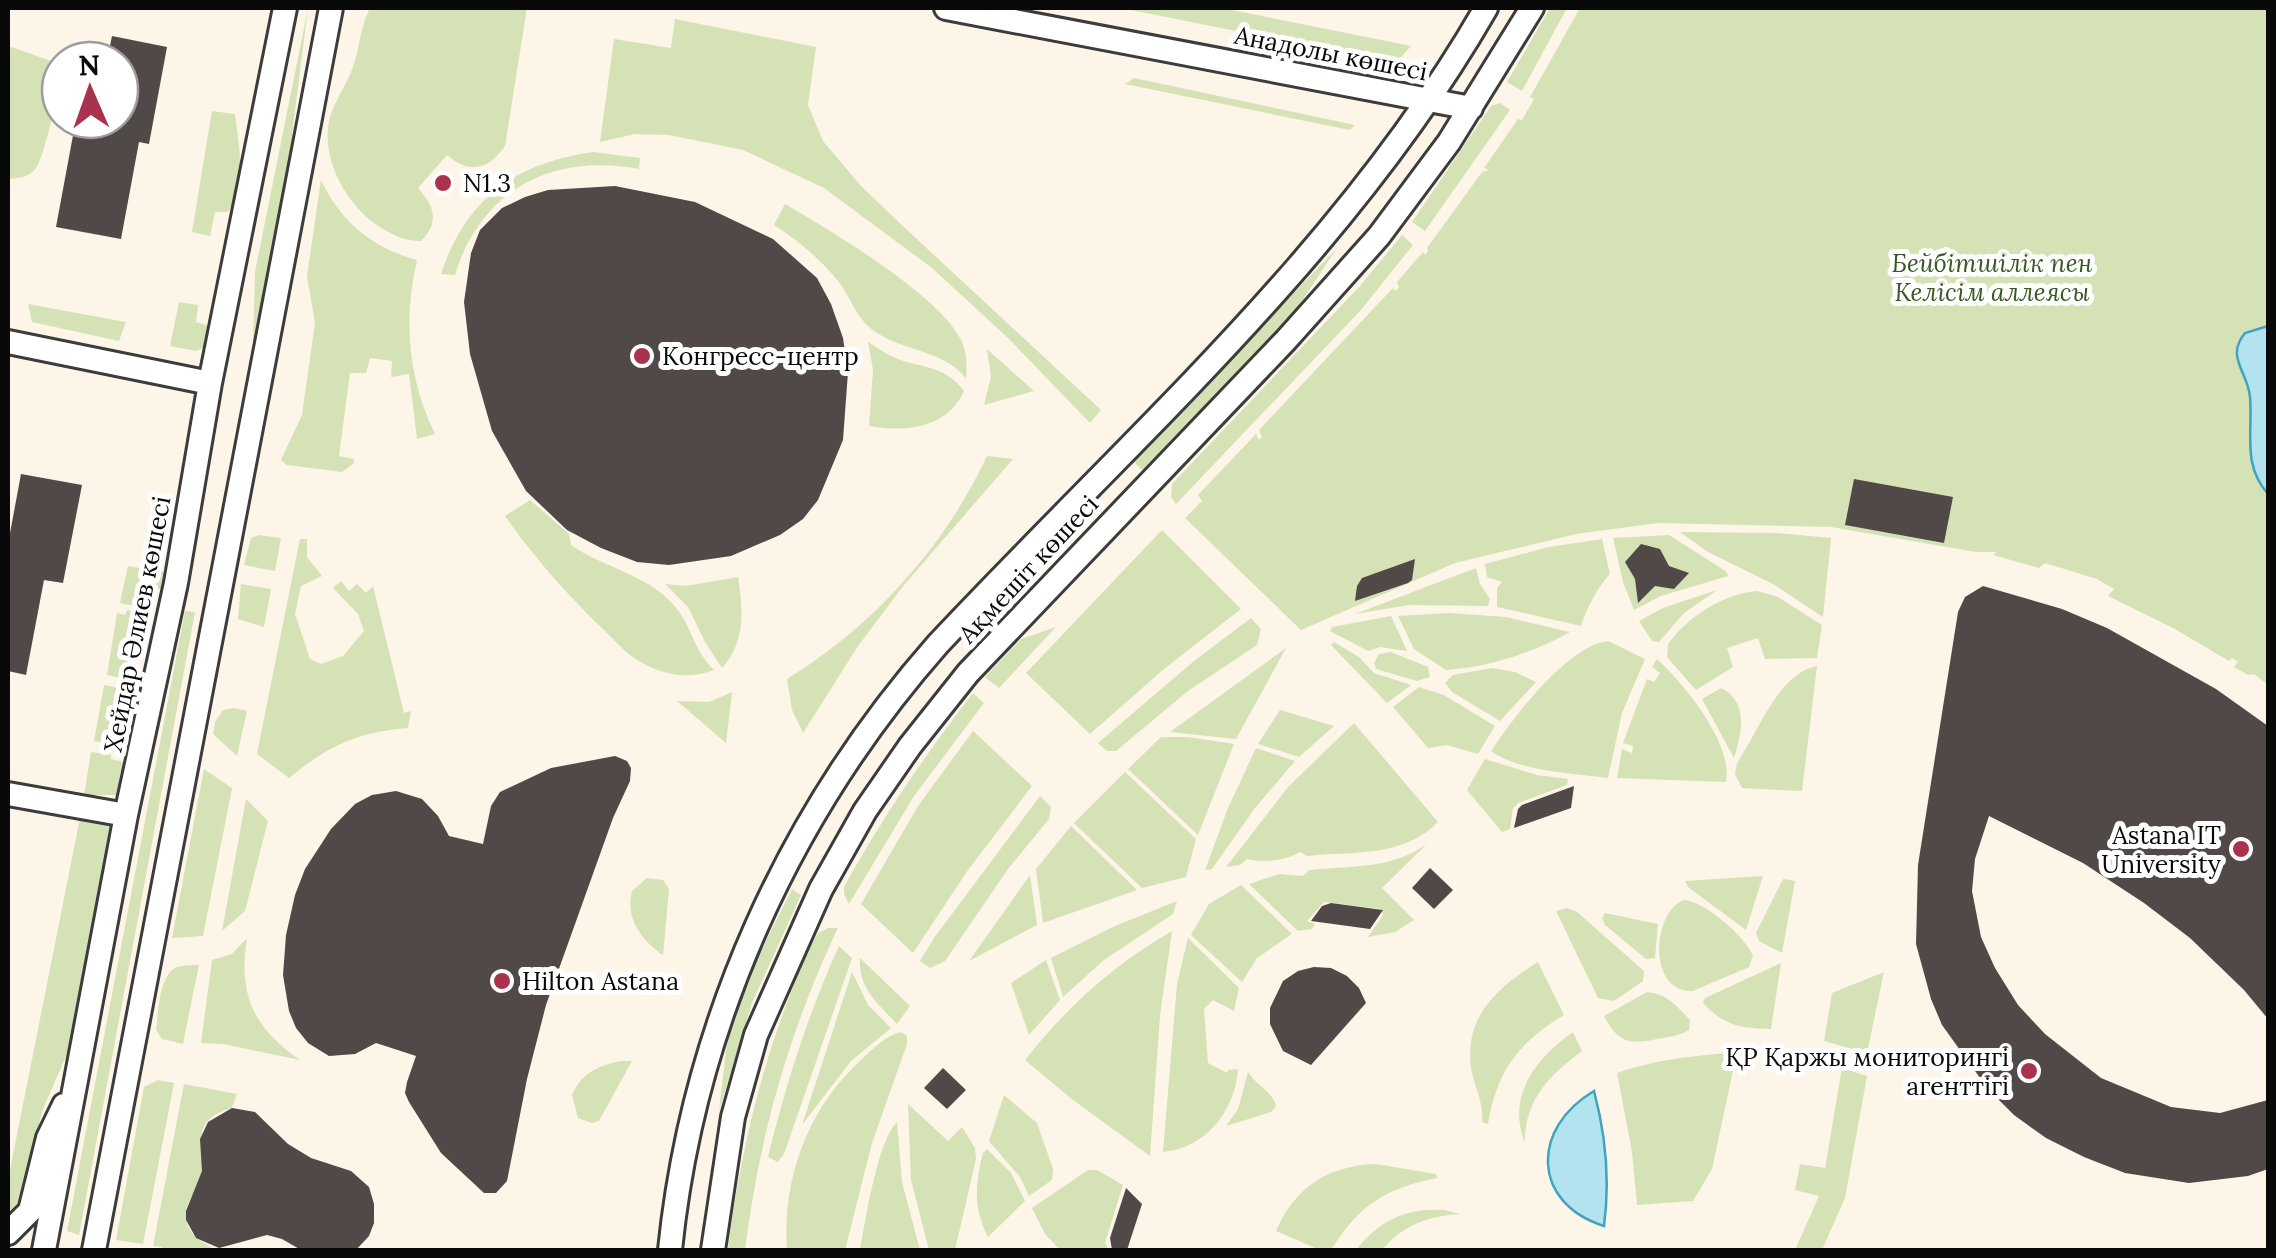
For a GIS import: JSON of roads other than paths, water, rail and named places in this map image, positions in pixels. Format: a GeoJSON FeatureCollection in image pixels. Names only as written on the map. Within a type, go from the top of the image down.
{"type":"FeatureCollection","features":[{"type":"Feature","properties":{"kind":"street","name":"Хейдар Әлиев көшесі"},"geometry":{"type":"LineString","coordinates":[[44,1250],[285,8]]}},
{"type":"Feature","properties":{"kind":"street"},"geometry":{"type":"LineString","coordinates":[[94,1250],[332,8]]}},
{"type":"Feature","properties":{"kind":"street","name":"Анадолы көшесі"},"geometry":{"type":"LineString","coordinates":[[946,8],[1066,19],[1471,108]]}},
{"type":"Feature","properties":{"kind":"street","name":"Ақмешіт көшесі"},"geometry":{"type":"LineString","coordinates":[[670,1250],[693,1111],[726,995],[788,863],[852,754],[906,680],[938,644],[1302,264],[1363,192],[1430,100],[1486,8]]}},
{"type":"Feature","properties":{"kind":"street","name":"Ақмешіт көшесі"},"geometry":{"type":"LineString","coordinates":[[712,1250],[733,1116],[756,1036],[821,889],[876,795],[968,673],[1308,317],[1380,236],[1471,108],[1532,8]]}},
{"type":"Feature","properties":{"kind":"street"},"geometry":{"type":"LineString","coordinates":[[8,342],[210,383]]}},
{"type":"Feature","properties":{"kind":"street"},"geometry":{"type":"LineString","coordinates":[[176,583],[220,593]]}},
{"type":"Feature","properties":{"kind":"street"},"geometry":{"type":"LineString","coordinates":[[8,794],[126,815]]}},
{"type":"Feature","properties":{"kind":"street"},"geometry":{"type":"LineString","coordinates":[[8,1233],[30,1211],[48,1138],[76,1085]]}},
{"type":"Feature","properties":{"kind":"water"},"geometry":{"type":"Polygon","coordinates":[[[2268,326],[2268,494],[2252,460],[2250,397],[2237,350],[2245,333],[2268,326]]]}},
{"type":"Feature","properties":{"kind":"water"},"geometry":{"type":"Polygon","coordinates":[[[1594,1091],[1606,1158],[1604,1226],[1580,1215],[1563,1200],[1552,1183],[1548,1164],[1550,1144],[1559,1124],[1573,1106],[1594,1091]]]}},
{"type":"Feature","properties":{"kind":"place","name":"N1.3"},"geometry":{"type":"Point","coordinates":[443,183]}},
{"type":"Feature","properties":{"kind":"place","name":"Конгресс-центр"},"geometry":{"type":"Point","coordinates":[642,356]}},
{"type":"Feature","properties":{"kind":"place","name":"Astana IT University"},"geometry":{"type":"Point","coordinates":[2241,849]}},
{"type":"Feature","properties":{"kind":"place","name":"Hilton Astana"},"geometry":{"type":"Point","coordinates":[502,981]}},
{"type":"Feature","properties":{"kind":"place","name":"ҚР Қаржы мониторингі агенттігі"},"geometry":{"type":"Point","coordinates":[2029,1071]}},
{"type":"Feature","properties":{"kind":"park label","name":"Бейбітшілік пен Келісім аллеясы"},"geometry":{"type":"Point","coordinates":[1992,278]}}]}
